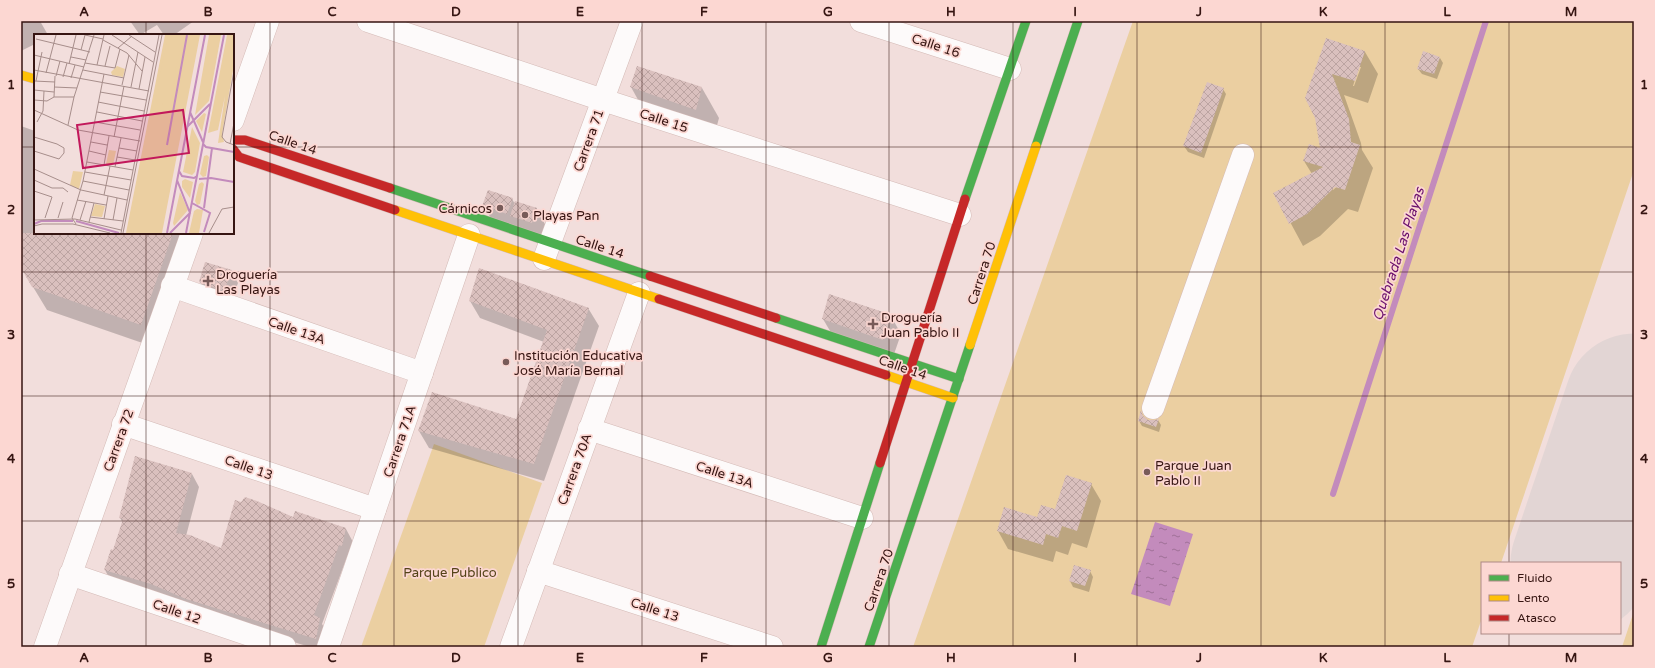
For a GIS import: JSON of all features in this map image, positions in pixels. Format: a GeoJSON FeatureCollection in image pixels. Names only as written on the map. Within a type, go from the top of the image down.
{"type":"FeatureCollection","features":[{"type":"Feature","properties":{"kind":"street"},"geometry":{"type":"LineString","coordinates":[[234,117],[268,21]]}},
{"type":"Feature","properties":{"kind":"street","name":"Calle 15"},"geometry":{"type":"LineString","coordinates":[[368,21],[603,100],[960,215]]}},
{"type":"Feature","properties":{"kind":"street","name":"Carrera 71"},"geometry":{"type":"LineString","coordinates":[[547,251],[632,21]]}},
{"type":"Feature","properties":{"kind":"street","name":"Calle 16"},"geometry":{"type":"LineString","coordinates":[[862,21],[1010,69]]}},
{"type":"Feature","properties":{"kind":"street"},"geometry":{"type":"LineString","coordinates":[[821,647],[960,215],[1026,21]]}},
{"type":"Feature","properties":{"kind":"street","name":"Carrera 70"},"geometry":{"type":"LineString","coordinates":[[869,647],[960,379],[1078,21]]}},
{"type":"Feature","properties":{"kind":"street"},"geometry":{"type":"LineString","coordinates":[[21,74],[34,79]]}},
{"type":"Feature","properties":{"kind":"street","name":"Calle 14"},"geometry":{"type":"LineString","coordinates":[[234,140],[244,140],[547,251],[960,379]]}},
{"type":"Feature","properties":{"kind":"street","name":"Calle 14"},"geometry":{"type":"LineString","coordinates":[[234,150],[239,157],[469,235],[547,251],[639,293],[953,398]]}},
{"type":"Feature","properties":{"kind":"street"},"geometry":{"type":"LineString","coordinates":[[1153,408],[1243,155]]}},
{"type":"Feature","properties":{"kind":"street","name":"Carrera 72"},"geometry":{"type":"LineString","coordinates":[[45,647],[192,234]]}},
{"type":"Feature","properties":{"kind":"street","name":"Carrera 71A"},"geometry":{"type":"LineString","coordinates":[[328,647],[469,235]]}},
{"type":"Feature","properties":{"kind":"street","name":"Calle 13A"},"geometry":{"type":"LineString","coordinates":[[172,286],[422,373]]}},
{"type":"Feature","properties":{"kind":"street","name":"Carrera 70A"},"geometry":{"type":"LineString","coordinates":[[511,647],[639,293]]}},
{"type":"Feature","properties":{"kind":"street","name":"Calle 13"},"geometry":{"type":"LineString","coordinates":[[123,424],[375,509]]}},
{"type":"Feature","properties":{"kind":"street","name":"Calle 13A"},"geometry":{"type":"LineString","coordinates":[[589,429],[862,518]]}},
{"type":"Feature","properties":{"kind":"street","name":"Calle 13"},"geometry":{"type":"LineString","coordinates":[[538,571],[772,647]]}},
{"type":"Feature","properties":{"kind":"street","name":"Calle 12"},"geometry":{"type":"LineString","coordinates":[[70,574],[285,647]]}},
{"type":"Feature","properties":{"kind":"green space","name":"Parque Juan Pablo II"},"geometry":{"type":"Polygon","coordinates":[[[1133,21],[1634,21],[1634,170],[1501,562],[1481,562],[1481,621],[1472,647],[913,647],[1133,21]]]}},
{"type":"Feature","properties":{"kind":"green space","name":"Parque Publico"},"geometry":{"type":"Polygon","coordinates":[[[434,444],[542,483],[484,647],[361,647],[434,444]]]}},
{"type":"Feature","properties":{"kind":"green space"},"geometry":{"type":"Polygon","coordinates":[[[1634,611],[1634,647],[1622,647],[1634,611]]]}},
{"type":"Feature","properties":{"kind":"water"},"geometry":{"type":"Polygon","coordinates":[[[1155,522],[1193,534],[1170,606],[1131,594],[1155,522]]]}},
{"type":"Feature","properties":{"kind":"building"},"geometry":{"type":"Polygon","coordinates":[[[1326,38],[1365,51],[1355,81],[1332,74],[1349,119],[1351,142],[1360,145],[1345,190],[1335,187],[1307,214],[1289,224],[1273,193],[1323,167],[1303,161],[1309,144],[1320,148],[1315,118],[1305,98],[1326,38]]]}},
{"type":"Feature","properties":{"kind":"building"},"geometry":{"type":"Polygon","coordinates":[[[1423,51],[1440,57],[1434,74],[1417,69],[1423,51]]]}},
{"type":"Feature","properties":{"kind":"building"},"geometry":{"type":"Polygon","coordinates":[[[637,66],[702,87],[696,110],[630,87],[637,66]]]}},
{"type":"Feature","properties":{"kind":"building"},"geometry":{"type":"Polygon","coordinates":[[[1207,82],[1224,88],[1201,153],[1183,146],[1207,82]]]}},
{"type":"Feature","properties":{"kind":"building"},"geometry":{"type":"Polygon","coordinates":[[[488,190],[513,198],[507,214],[482,206],[488,190]]]}},
{"type":"Feature","properties":{"kind":"building"},"geometry":{"type":"Polygon","coordinates":[[[515,201],[537,208],[532,223],[510,216],[515,201]]]}},
{"type":"Feature","properties":{"kind":"building"},"geometry":{"type":"Polygon","coordinates":[[[21,233],[173,234],[141,325],[32,287],[21,268],[21,233]]]}},
{"type":"Feature","properties":{"kind":"building"},"geometry":{"type":"Polygon","coordinates":[[[205,262],[232,270],[224,291],[199,282],[205,262]]]}},
{"type":"Feature","properties":{"kind":"building"},"geometry":{"type":"Polygon","coordinates":[[[479,268],[589,308],[534,464],[418,431],[432,392],[516,419],[547,330],[469,301],[479,268]]]}},
{"type":"Feature","properties":{"kind":"building"},"geometry":{"type":"Polygon","coordinates":[[[829,294],[892,315],[883,340],[822,319],[829,294]]]}},
{"type":"Feature","properties":{"kind":"building"},"geometry":{"type":"Polygon","coordinates":[[[1141,410],[1143,416],[1148,420],[1159,419],[1156,427],[1138,421],[1141,410]]]}},
{"type":"Feature","properties":{"kind":"building"},"geometry":{"type":"Polygon","coordinates":[[[135,456],[192,473],[176,533],[190,535],[221,548],[235,500],[241,502],[245,497],[293,517],[295,511],[346,528],[342,546],[339,545],[314,615],[320,618],[316,639],[186,599],[151,584],[104,570],[111,549],[113,550],[123,519],[119,518],[135,456]]]}},
{"type":"Feature","properties":{"kind":"building"},"geometry":{"type":"Polygon","coordinates":[[[1066,475],[1092,483],[1077,531],[1062,526],[1058,538],[1046,534],[1043,545],[997,531],[1004,507],[1037,517],[1041,505],[1055,509],[1066,475]]]}},
{"type":"Feature","properties":{"kind":"building"},"geometry":{"type":"Polygon","coordinates":[[[1074,565],[1091,570],[1085,586],[1069,581],[1074,565]]]}},
{"type":"Feature","properties":{"kind":"waterway","name":"Quebrada Las Playas"},"geometry":{"type":"LineString","coordinates":[[1333,494],[1486,21]]}},
{"type":"Feature","properties":{"kind":"runway"},"geometry":{"type":"LineString","coordinates":[[1580,562],[1634,403]]}},
{"type":"Feature","properties":{"kind":"traffic: fast"},"geometry":{"type":"LineString","coordinates":[[965,199],[1026,21]]}},
{"type":"Feature","properties":{"kind":"traffic: fast"},"geometry":{"type":"LineString","coordinates":[[1036,146],[1078,21]]}},
{"type":"Feature","properties":{"kind":"traffic: fast"},"geometry":{"type":"LineString","coordinates":[[390,188],[650,276]]}},
{"type":"Feature","properties":{"kind":"traffic: fast"},"geometry":{"type":"LineString","coordinates":[[776,318],[959,379]]}},
{"type":"Feature","properties":{"kind":"traffic: fast"},"geometry":{"type":"LineString","coordinates":[[869,647],[970,345]]}},
{"type":"Feature","properties":{"kind":"traffic: fast"},"geometry":{"type":"LineString","coordinates":[[821,647],[880,463]]}},
{"type":"Feature","properties":{"kind":"traffic: slow"},"geometry":{"type":"LineString","coordinates":[[21,75],[34,79]]}},
{"type":"Feature","properties":{"kind":"traffic: slow"},"geometry":{"type":"LineString","coordinates":[[970,345],[1036,146]]}},
{"type":"Feature","properties":{"kind":"traffic: slow"},"geometry":{"type":"LineString","coordinates":[[395,210],[659,299]]}},
{"type":"Feature","properties":{"kind":"traffic: slow"},"geometry":{"type":"LineString","coordinates":[[886,375],[953,398]]}},
{"type":"Feature","properties":{"kind":"traffic: jam"},"geometry":{"type":"LineString","coordinates":[[234,140],[245,140],[390,188]]}},
{"type":"Feature","properties":{"kind":"traffic: jam"},"geometry":{"type":"LineString","coordinates":[[234,150],[239,157],[395,210]]}},
{"type":"Feature","properties":{"kind":"traffic: jam"},"geometry":{"type":"LineString","coordinates":[[880,463],[965,199]]}},
{"type":"Feature","properties":{"kind":"traffic: jam"},"geometry":{"type":"LineString","coordinates":[[650,276],[776,318]]}},
{"type":"Feature","properties":{"kind":"traffic: jam"},"geometry":{"type":"LineString","coordinates":[[659,299],[886,375]]}},
{"type":"Feature","properties":{"kind":"place","name":"Cárnicos"},"geometry":{"type":"Point","coordinates":[500,208]}},
{"type":"Feature","properties":{"kind":"place","name":"Playas Pan"},"geometry":{"type":"Point","coordinates":[525,215]}},
{"type":"Feature","properties":{"kind":"place","name":"Droguería Las Playas"},"geometry":{"type":"Point","coordinates":[208,281]}},
{"type":"Feature","properties":{"kind":"place","name":"Droguería Juan Pablo II"},"geometry":{"type":"Point","coordinates":[873,324]}},
{"type":"Feature","properties":{"kind":"place","name":"Institución Educativa José María Bernal"},"geometry":{"type":"Point","coordinates":[506,362]}},
{"type":"Feature","properties":{"kind":"place","name":"Parque Juan Pablo II"},"geometry":{"type":"Point","coordinates":[1147,472]}}]}
